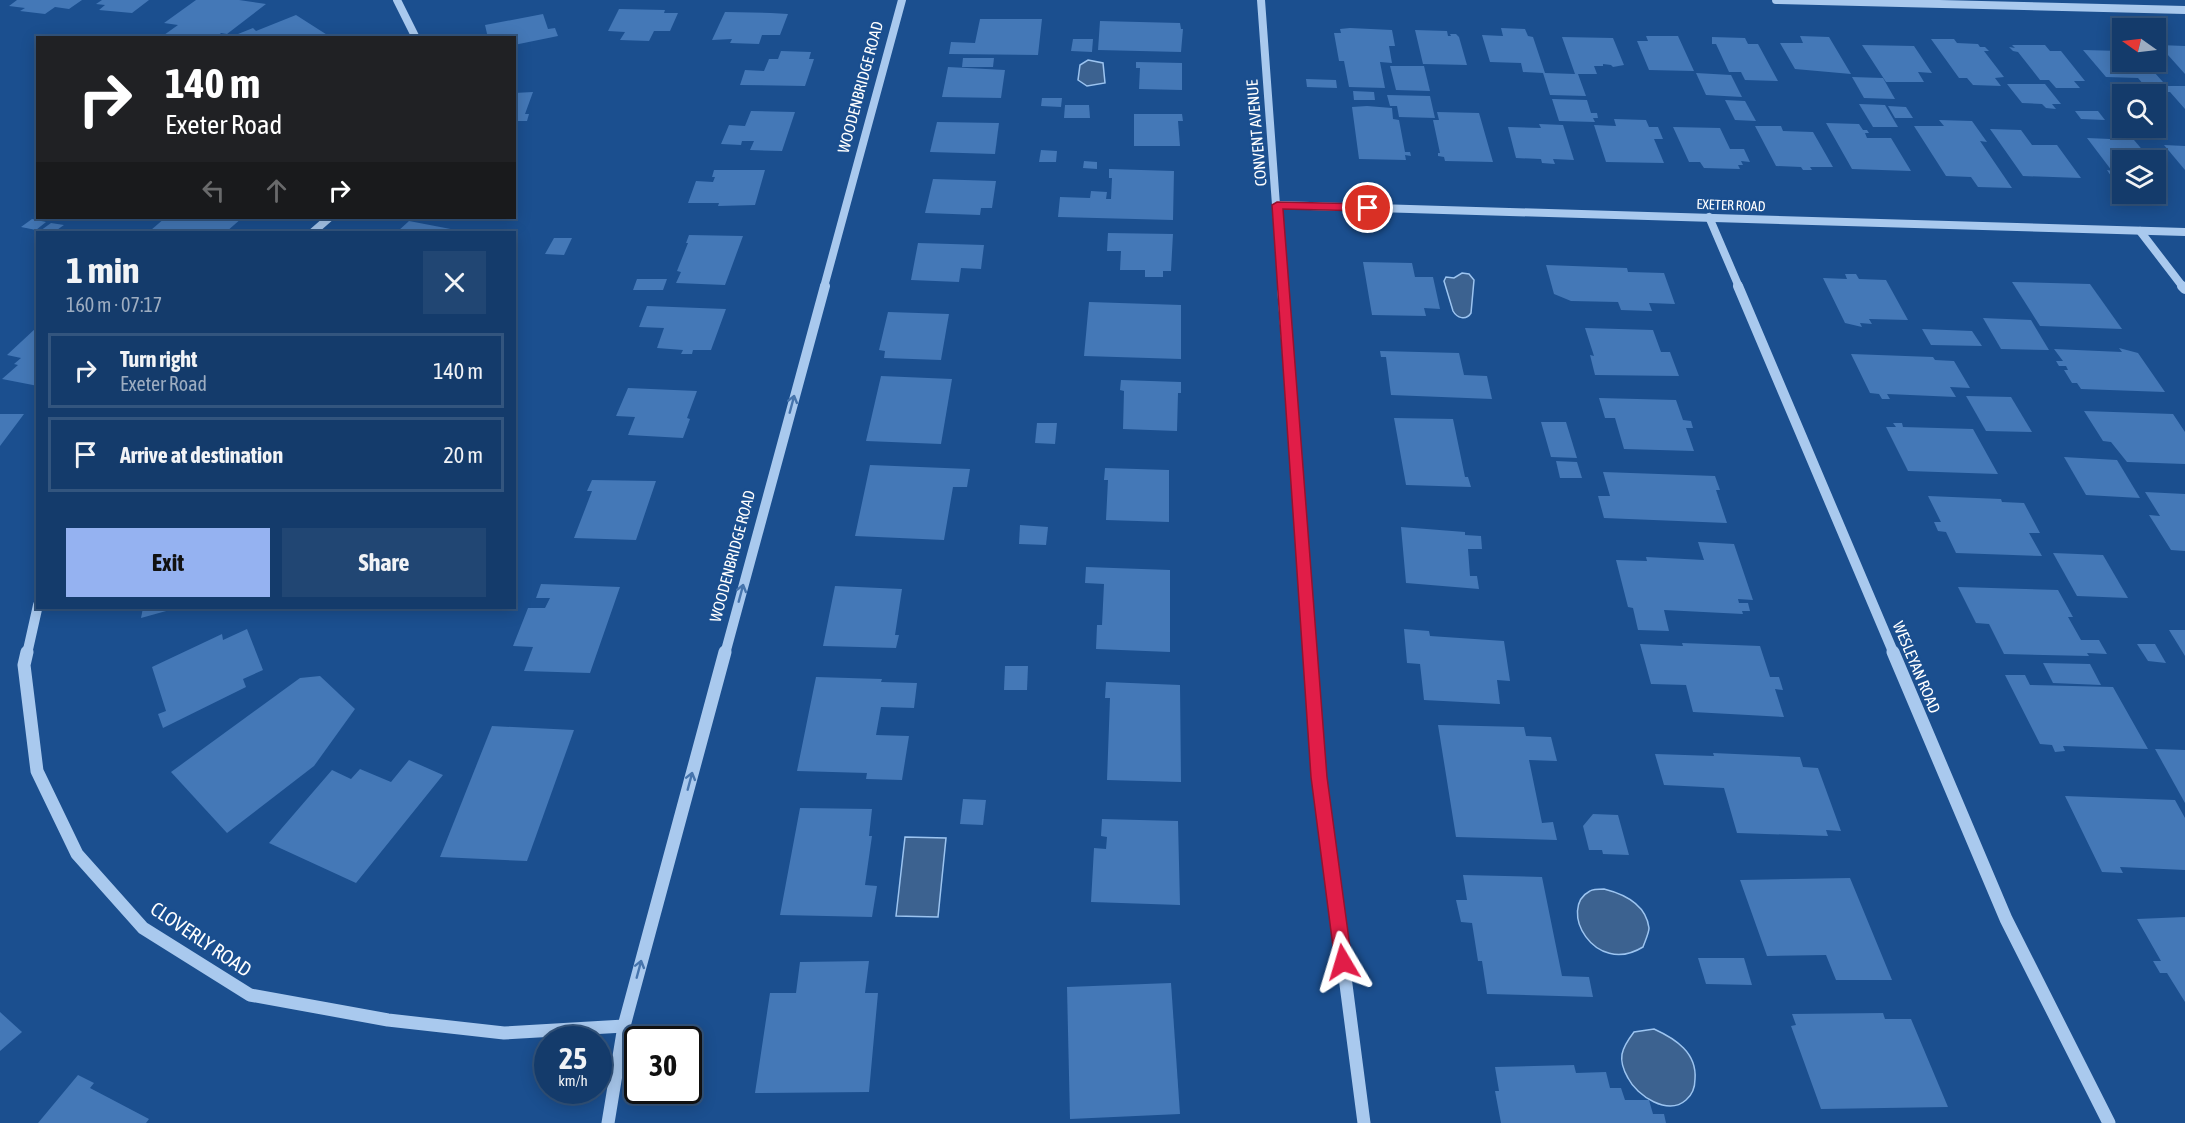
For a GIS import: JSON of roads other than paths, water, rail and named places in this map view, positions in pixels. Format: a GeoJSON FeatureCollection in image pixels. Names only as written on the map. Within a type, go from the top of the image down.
{"type":"FeatureCollection","features":[{"type":"Feature","properties":{"kind":"street"},"geometry":{"type":"LineString","coordinates":[[397,0],[415,36]]}},
{"type":"Feature","properties":{"kind":"street","name":"WOODENBRIDGE ROAD"},"geometry":{"type":"LineString","coordinates":[[608,1123],[624,1026],[902,0]]}},
{"type":"Feature","properties":{"kind":"street","name":"CONVENT AVENUE"},"geometry":{"type":"LineString","coordinates":[[1261,0],[1319,777],[1364,1123]]}},
{"type":"Feature","properties":{"kind":"street"},"geometry":{"type":"LineString","coordinates":[[1776,0],[2185,10]]}},
{"type":"Feature","properties":{"kind":"street","name":"EXETER ROAD"},"geometry":{"type":"LineString","coordinates":[[1277,205],[2185,232]]}},
{"type":"Feature","properties":{"kind":"street","name":"WESLEYAN ROAD"},"geometry":{"type":"LineString","coordinates":[[1709,217],[2006,919],[2109,1123]]}},
{"type":"Feature","properties":{"kind":"street"},"geometry":{"type":"LineString","coordinates":[[314,231],[328,219]]}},
{"type":"Feature","properties":{"kind":"street"},"geometry":{"type":"LineString","coordinates":[[2140,231],[2185,289]]}},
{"type":"Feature","properties":{"kind":"street","name":"CLOVERLY ROAD"},"geometry":{"type":"LineString","coordinates":[[37,609],[24,665],[37,771],[77,855],[143,928],[250,995],[388,1020],[504,1034],[624,1026]]}},
{"type":"Feature","properties":{"kind":"water"},"geometry":{"type":"Polygon","coordinates":[[[1088,60],[1103,63],[1105,83],[1087,86],[1078,80],[1080,65],[1088,60]]]}},
{"type":"Feature","properties":{"kind":"water"},"geometry":{"type":"Polygon","coordinates":[[[1462,273],[1469,274],[1474,280],[1471,313],[1464,318],[1459,317],[1453,311],[1444,281],[1446,277],[1454,278],[1462,273]]]}},
{"type":"Feature","properties":{"kind":"water"},"geometry":{"type":"Polygon","coordinates":[[[905,837],[946,838],[938,917],[896,916],[905,837]]]}},
{"type":"Feature","properties":{"kind":"water"},"geometry":{"type":"Polygon","coordinates":[[[1604,889],[1633,901],[1644,912],[1649,928],[1643,947],[1625,954],[1609,953],[1596,947],[1586,937],[1579,924],[1577,911],[1581,900],[1591,890],[1604,889]]]}},
{"type":"Feature","properties":{"kind":"water"},"geometry":{"type":"Polygon","coordinates":[[[1654,1029],[1677,1042],[1689,1054],[1693,1062],[1694,1088],[1688,1098],[1679,1104],[1662,1105],[1646,1097],[1632,1085],[1622,1065],[1623,1049],[1634,1032],[1654,1029]]]}}]}
